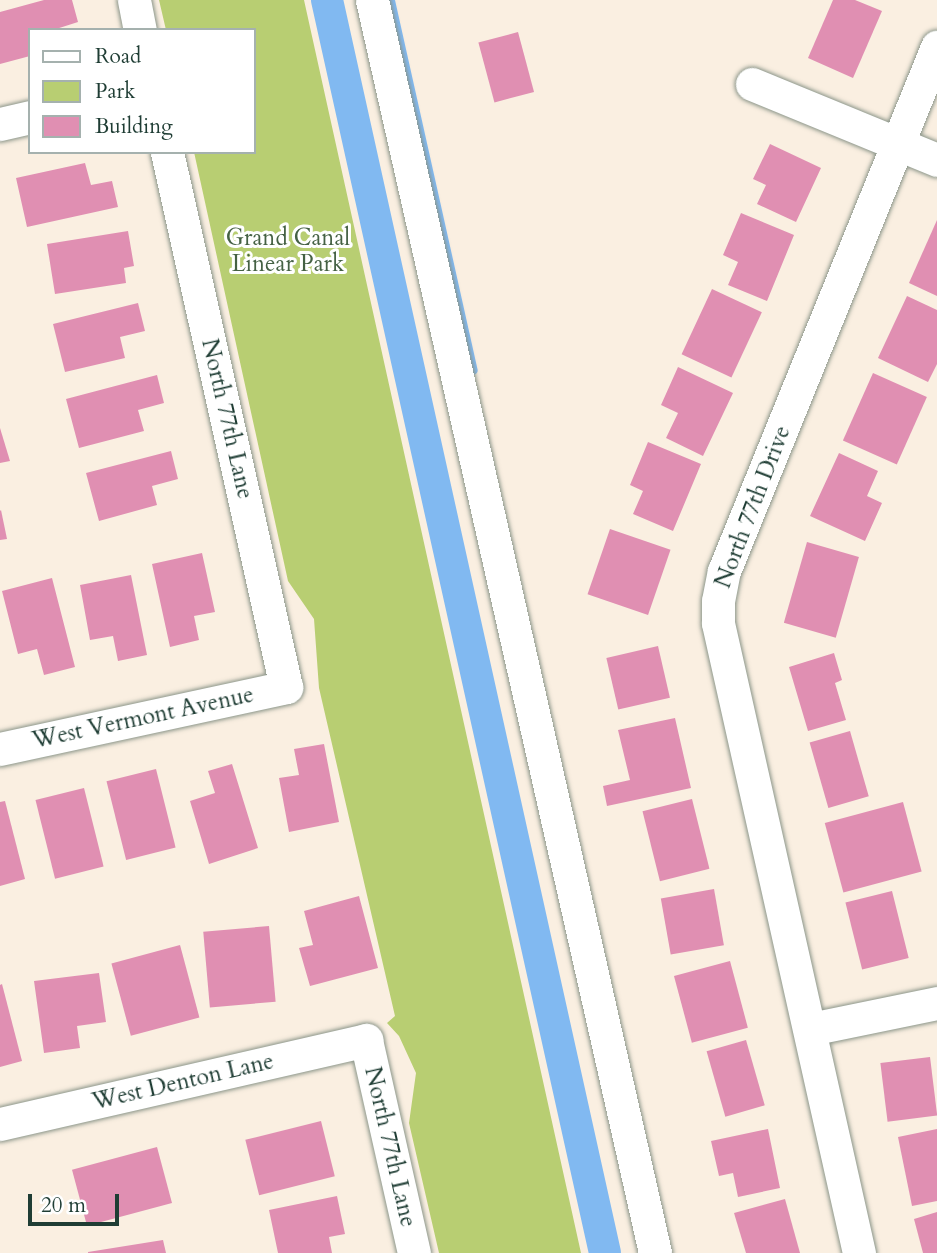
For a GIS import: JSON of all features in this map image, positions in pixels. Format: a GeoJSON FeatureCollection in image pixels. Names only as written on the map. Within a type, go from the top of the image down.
{"type":"FeatureCollection","features":[{"type":"Feature","properties":{"kind":"street"},"geometry":{"type":"LineString","coordinates":[[134,0],[140,28]]}},
{"type":"Feature","properties":{"kind":"street"},"geometry":{"type":"LineString","coordinates":[[372,0],[655,1253]]}},
{"type":"Feature","properties":{"kind":"street","name":"North 77th Drive"},"geometry":{"type":"LineString","coordinates":[[810,1028],[718,623],[718,601],[724,572],[937,47]]}},
{"type":"Feature","properties":{"kind":"street"},"geometry":{"type":"LineString","coordinates":[[752,84],[937,160]]}},
{"type":"Feature","properties":{"kind":"street"},"geometry":{"type":"LineString","coordinates":[[0,124],[28,117]]}},
{"type":"Feature","properties":{"kind":"street","name":"North 77th Lane"},"geometry":{"type":"LineString","coordinates":[[167,154],[286,687]]}},
{"type":"Feature","properties":{"kind":"street","name":"West Vermont Avenue"},"geometry":{"type":"LineString","coordinates":[[0,749],[286,687]]}},
{"type":"Feature","properties":{"kind":"street"},"geometry":{"type":"LineString","coordinates":[[859,1253],[810,1028],[937,1003]]}},
{"type":"Feature","properties":{"kind":"street","name":"North 77th Lane"},"geometry":{"type":"LineString","coordinates":[[366,1040],[414,1253]]}},
{"type":"Feature","properties":{"kind":"street","name":"West Denton Lane"},"geometry":{"type":"LineString","coordinates":[[0,1124],[366,1040]]}},
{"type":"Feature","properties":{"kind":"green space","name":"Grand Canal Linear Park"},"geometry":{"type":"Polygon","coordinates":[[[159,0],[304,0],[581,1253],[439,1253],[409,1123],[416,1073],[399,1036],[387,1023],[395,1016],[319,688],[314,619],[288,581],[194,154],[256,154],[256,28],[166,28],[159,0]]]}},
{"type":"Feature","properties":{"kind":"building"},"geometry":{"type":"Polygon","coordinates":[[[44,0],[72,0],[78,22],[59,28],[28,28],[28,57],[0,64],[0,12],[44,0]]]}},
{"type":"Feature","properties":{"kind":"building"},"geometry":{"type":"Polygon","coordinates":[[[833,0],[855,0],[882,11],[853,78],[808,58],[833,0]]]}},
{"type":"Feature","properties":{"kind":"building"},"geometry":{"type":"Polygon","coordinates":[[[518,32],[534,92],[494,102],[478,43],[518,32]]]}},
{"type":"Feature","properties":{"kind":"building"},"geometry":{"type":"Polygon","coordinates":[[[770,144],[821,168],[796,222],[757,204],[766,185],[753,179],[770,144]]]}},
{"type":"Feature","properties":{"kind":"building"},"geometry":{"type":"Polygon","coordinates":[[[85,163],[91,185],[112,181],[118,207],[27,227],[16,178],[85,163]]]}},
{"type":"Feature","properties":{"kind":"building"},"geometry":{"type":"Polygon","coordinates":[[[741,213],[794,235],[767,301],[728,285],[738,262],[723,255],[741,213]]]}},
{"type":"Feature","properties":{"kind":"building"},"geometry":{"type":"Polygon","coordinates":[[[937,220],[937,296],[909,283],[937,220]]]}},
{"type":"Feature","properties":{"kind":"building"},"geometry":{"type":"Polygon","coordinates":[[[128,231],[134,266],[124,268],[126,283],[55,294],[47,244],[128,231]]]}},
{"type":"Feature","properties":{"kind":"building"},"geometry":{"type":"Polygon","coordinates":[[[712,289],[762,312],[731,377],[682,354],[712,289]]]}},
{"type":"Feature","properties":{"kind":"building"},"geometry":{"type":"Polygon","coordinates":[[[907,296],[937,310],[937,364],[928,382],[878,358],[907,296]]]}},
{"type":"Feature","properties":{"kind":"building"},"geometry":{"type":"Polygon","coordinates":[[[138,303],[145,331],[120,337],[125,358],[65,372],[53,324],[138,303]]]}},
{"type":"Feature","properties":{"kind":"building"},"geometry":{"type":"Polygon","coordinates":[[[678,367],[733,393],[703,456],[666,438],[678,413],[661,405],[678,367]]]}},
{"type":"Feature","properties":{"kind":"building"},"geometry":{"type":"Polygon","coordinates":[[[873,373],[927,397],[897,465],[843,441],[873,373]]]}},
{"type":"Feature","properties":{"kind":"building"},"geometry":{"type":"Polygon","coordinates":[[[157,375],[164,403],[138,410],[144,431],[79,448],[66,399],[157,375]]]}},
{"type":"Feature","properties":{"kind":"building"},"geometry":{"type":"Polygon","coordinates":[[[0,428],[10,461],[0,463],[0,428]]]}},
{"type":"Feature","properties":{"kind":"building"},"geometry":{"type":"Polygon","coordinates":[[[648,442],[701,464],[673,531],[633,514],[643,491],[630,485],[648,442]]]}},
{"type":"Feature","properties":{"kind":"building"},"geometry":{"type":"Polygon","coordinates":[[[171,451],[178,479],[152,486],[157,505],[99,521],[86,473],[171,451]]]}},
{"type":"Feature","properties":{"kind":"building"},"geometry":{"type":"Polygon","coordinates":[[[839,453],[878,471],[867,496],[882,503],[865,541],[810,516],[839,453]]]}},
{"type":"Feature","properties":{"kind":"building"},"geometry":{"type":"Polygon","coordinates":[[[0,511],[7,539],[0,540],[0,511]]]}},
{"type":"Feature","properties":{"kind":"building"},"geometry":{"type":"Polygon","coordinates":[[[610,529],[671,550],[648,615],[588,594],[610,529]]]}},
{"type":"Feature","properties":{"kind":"building"},"geometry":{"type":"Polygon","coordinates":[[[807,542],[859,557],[836,638],[784,623],[807,542]]]}},
{"type":"Feature","properties":{"kind":"building"},"geometry":{"type":"Polygon","coordinates":[[[202,553],[215,612],[194,616],[199,640],[170,647],[152,564],[202,553]]]}},
{"type":"Feature","properties":{"kind":"building"},"geometry":{"type":"Polygon","coordinates":[[[131,575],[147,655],[118,661],[113,636],[90,640],[80,585],[131,575]]]}},
{"type":"Feature","properties":{"kind":"building"},"geometry":{"type":"Polygon","coordinates":[[[52,578],[75,667],[44,675],[37,649],[18,654],[2,591],[52,578]]]}},
{"type":"Feature","properties":{"kind":"building"},"geometry":{"type":"Polygon","coordinates":[[[658,646],[670,698],[618,710],[606,658],[658,646]]]}},
{"type":"Feature","properties":{"kind":"building"},"geometry":{"type":"Polygon","coordinates":[[[834,653],[842,680],[835,683],[846,720],[808,731],[789,667],[834,653]]]}},
{"type":"Feature","properties":{"kind":"building"},"geometry":{"type":"Polygon","coordinates":[[[675,718],[691,788],[607,806],[603,786],[630,780],[618,730],[675,718]]]}},
{"type":"Feature","properties":{"kind":"building"},"geometry":{"type":"Polygon","coordinates":[[[850,731],[869,796],[828,808],[810,743],[850,731]]]}},
{"type":"Feature","properties":{"kind":"building"},"geometry":{"type":"Polygon","coordinates":[[[324,744],[339,822],[289,832],[279,778],[299,775],[294,749],[324,744]]]}},
{"type":"Feature","properties":{"kind":"building"},"geometry":{"type":"Polygon","coordinates":[[[232,764],[258,848],[209,864],[190,801],[215,793],[208,771],[232,764]]]}},
{"type":"Feature","properties":{"kind":"building"},"geometry":{"type":"Polygon","coordinates":[[[156,769],[176,848],[126,860],[107,781],[156,769]]]}},
{"type":"Feature","properties":{"kind":"building"},"geometry":{"type":"Polygon","coordinates":[[[84,788],[104,867],[55,879],[35,800],[84,788]]]}},
{"type":"Feature","properties":{"kind":"building"},"geometry":{"type":"Polygon","coordinates":[[[692,799],[709,869],[660,881],[643,811],[692,799]]]}},
{"type":"Feature","properties":{"kind":"building"},"geometry":{"type":"Polygon","coordinates":[[[5,801],[25,879],[0,886],[0,802],[5,801]]]}},
{"type":"Feature","properties":{"kind":"building"},"geometry":{"type":"Polygon","coordinates":[[[903,802],[922,872],[843,893],[825,823],[903,802]]]}},
{"type":"Feature","properties":{"kind":"building"},"geometry":{"type":"Polygon","coordinates":[[[714,889],[724,945],[671,955],[661,898],[714,889]]]}},
{"type":"Feature","properties":{"kind":"building"},"geometry":{"type":"Polygon","coordinates":[[[892,891],[909,958],[862,970],[845,903],[892,891]]]}},
{"type":"Feature","properties":{"kind":"building"},"geometry":{"type":"Polygon","coordinates":[[[359,896],[378,968],[310,986],[299,948],[313,945],[304,911],[359,896]]]}},
{"type":"Feature","properties":{"kind":"building"},"geometry":{"type":"Polygon","coordinates":[[[269,926],[276,1002],[210,1007],[203,932],[269,926]]]}},
{"type":"Feature","properties":{"kind":"building"},"geometry":{"type":"Polygon","coordinates":[[[180,945],[199,1017],[131,1036],[111,963],[180,945]]]}},
{"type":"Feature","properties":{"kind":"building"},"geometry":{"type":"Polygon","coordinates":[[[730,961],[748,1028],[692,1043],[674,976],[730,961]]]}},
{"type":"Feature","properties":{"kind":"building"},"geometry":{"type":"Polygon","coordinates":[[[99,973],[106,1022],[77,1026],[80,1048],[44,1053],[34,981],[99,973]]]}},
{"type":"Feature","properties":{"kind":"building"},"geometry":{"type":"Polygon","coordinates":[[[2,984],[22,1061],[0,1067],[0,985],[2,984]]]}},
{"type":"Feature","properties":{"kind":"building"},"geometry":{"type":"Polygon","coordinates":[[[746,1040],[765,1105],[725,1117],[707,1051],[746,1040]]]}},
{"type":"Feature","properties":{"kind":"building"},"geometry":{"type":"Polygon","coordinates":[[[930,1057],[937,1116],[888,1122],[880,1063],[930,1057]]]}},
{"type":"Feature","properties":{"kind":"building"},"geometry":{"type":"Polygon","coordinates":[[[321,1121],[335,1176],[259,1195],[245,1140],[321,1121]]]}},
{"type":"Feature","properties":{"kind":"building"},"geometry":{"type":"Polygon","coordinates":[[[768,1129],[780,1188],[738,1197],[733,1173],[719,1176],[711,1141],[768,1129]]]}},
{"type":"Feature","properties":{"kind":"building"},"geometry":{"type":"Polygon","coordinates":[[[937,1129],[937,1201],[912,1206],[898,1137],[937,1129]]]}},
{"type":"Feature","properties":{"kind":"building"},"geometry":{"type":"Polygon","coordinates":[[[157,1147],[172,1203],[87,1226],[72,1170],[157,1147]]]}},
{"type":"Feature","properties":{"kind":"building"},"geometry":{"type":"Polygon","coordinates":[[[337,1196],[345,1234],[329,1237],[332,1253],[278,1253],[269,1210],[337,1196]]]}},
{"type":"Feature","properties":{"kind":"building"},"geometry":{"type":"Polygon","coordinates":[[[785,1199],[800,1253],[746,1253],[734,1213],[785,1199]]]}},
{"type":"Feature","properties":{"kind":"building"},"geometry":{"type":"Polygon","coordinates":[[[937,1212],[937,1253],[923,1253],[914,1219],[937,1212]]]}},
{"type":"Feature","properties":{"kind":"building"},"geometry":{"type":"Polygon","coordinates":[[[163,1240],[166,1253],[88,1253],[88,1252],[163,1240]]]}},
{"type":"Feature","properties":{"kind":"waterway"},"geometry":{"type":"LineString","coordinates":[[327,0],[605,1253]]}},
{"type":"Feature","properties":{"kind":"waterway"},"geometry":{"type":"LineString","coordinates":[[390,0],[473,370]]}}]}
